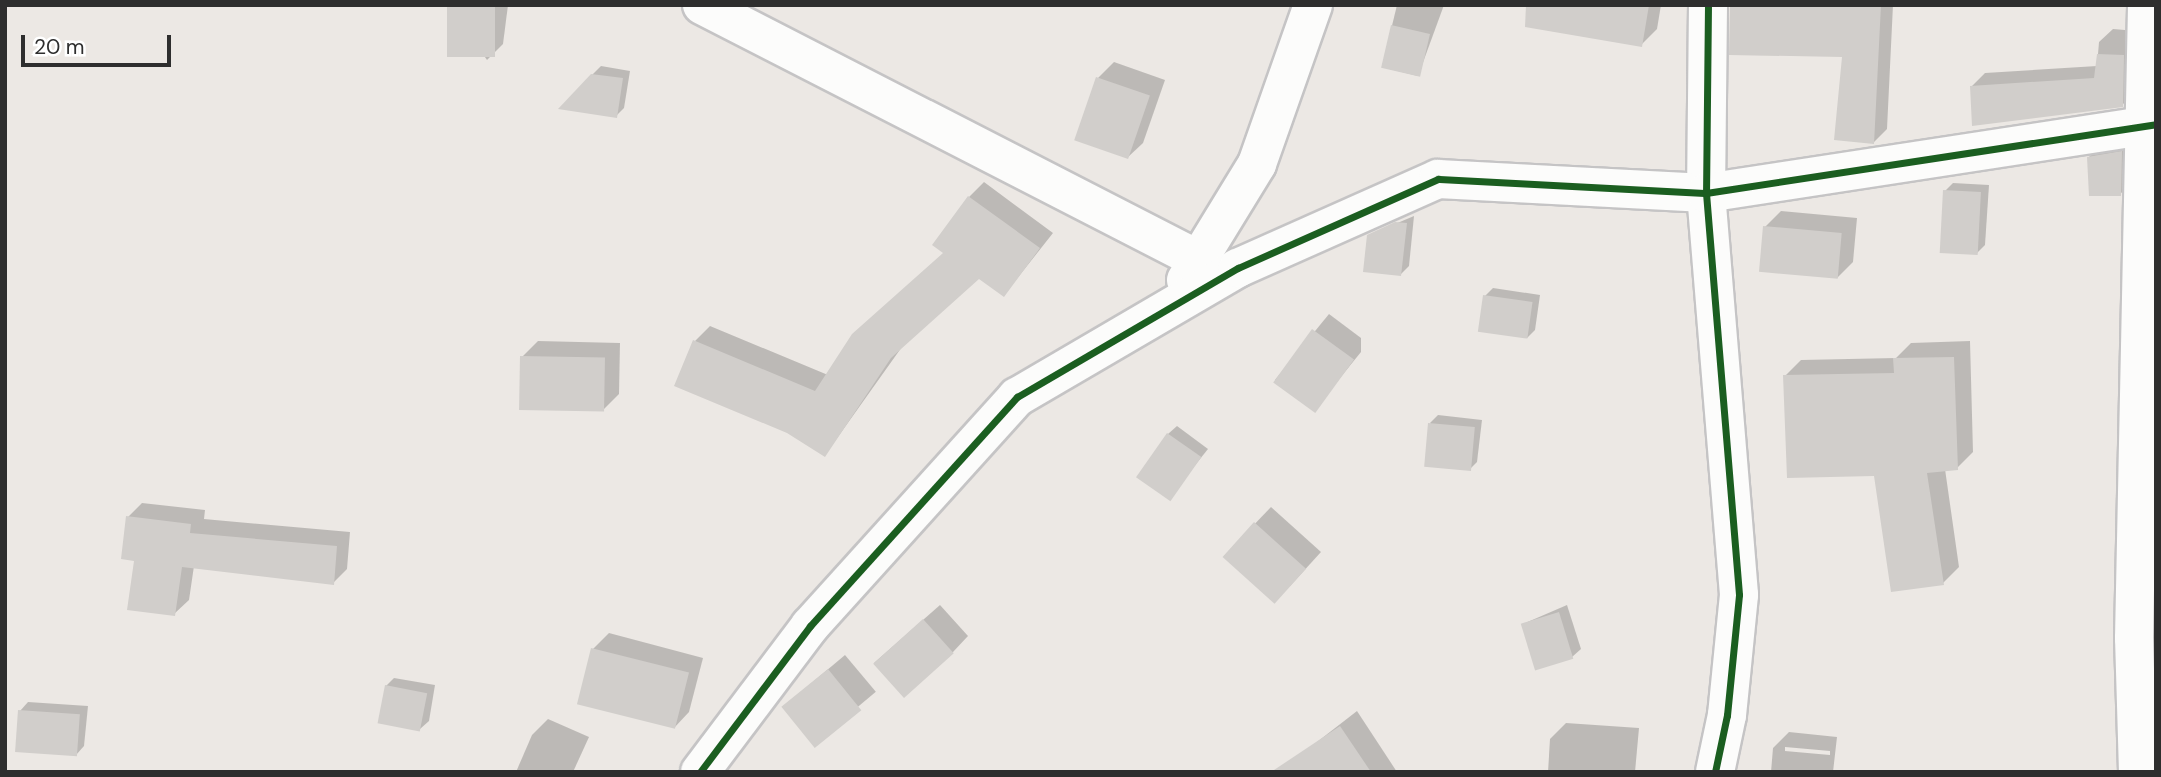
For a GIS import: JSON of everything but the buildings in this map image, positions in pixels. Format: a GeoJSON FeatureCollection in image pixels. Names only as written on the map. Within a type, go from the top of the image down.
{"type":"FeatureCollection","features":[{"type":"Feature","properties":{"kind":"street"},"geometry":{"type":"LineString","coordinates":[[702,5],[1199,260]]}},
{"type":"Feature","properties":{"kind":"street"},"geometry":{"type":"LineString","coordinates":[[1168,309],[1258,164],[1313,5]]}},
{"type":"Feature","properties":{"kind":"street"},"geometry":{"type":"LineString","coordinates":[[1708,5],[1706,193],[1739,595],[1727,715],[1715,772]]}},
{"type":"Feature","properties":{"kind":"street"},"geometry":{"type":"LineString","coordinates":[[2138,772],[2145,637],[2153,125],[2147,5]]}},
{"type":"Feature","properties":{"kind":"street"},"geometry":{"type":"LineString","coordinates":[[700,772],[810,626],[1017,397],[1238,268],[1438,179],[1706,193],[2153,125]]}},
{"type":"Feature","properties":{"kind":"cycle path"},"geometry":{"type":"LineString","coordinates":[[1708,5],[1706,193],[1739,595],[1727,715],[1715,772]]}},
{"type":"Feature","properties":{"kind":"cycle path"},"geometry":{"type":"LineString","coordinates":[[700,772],[810,626],[1017,397],[1238,268],[1438,179],[1706,193],[2156,124]]}}]}
